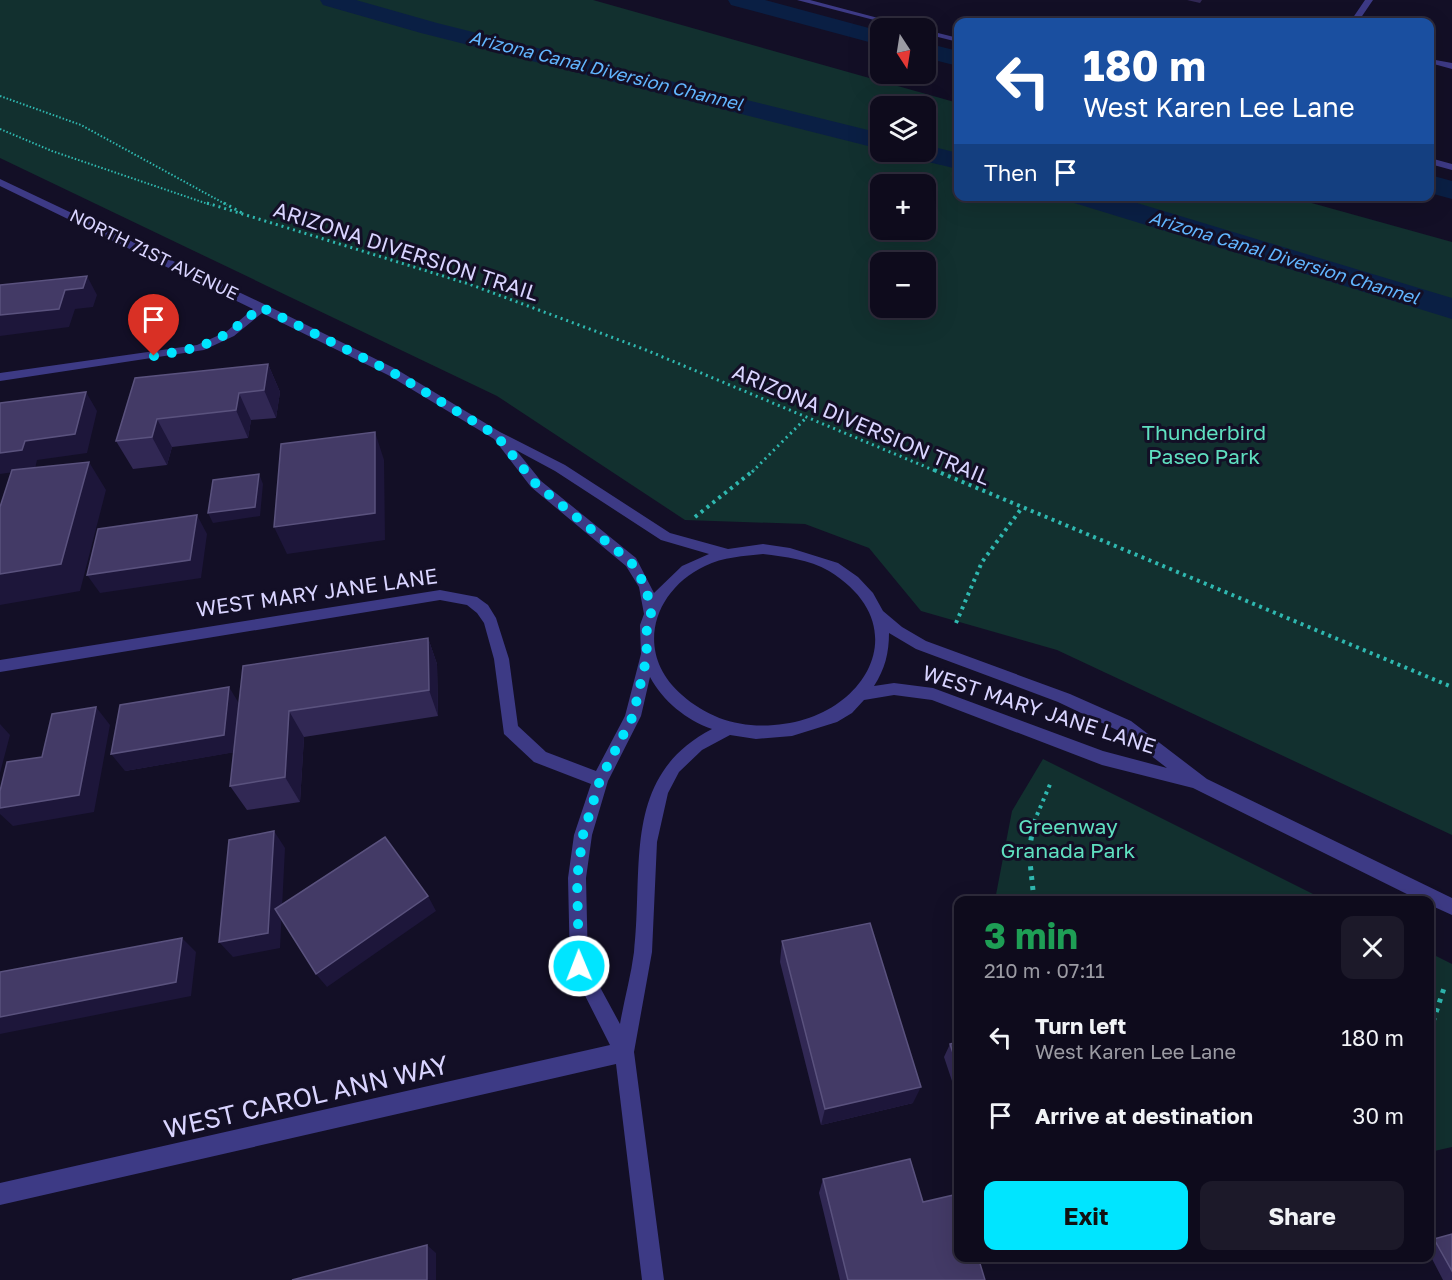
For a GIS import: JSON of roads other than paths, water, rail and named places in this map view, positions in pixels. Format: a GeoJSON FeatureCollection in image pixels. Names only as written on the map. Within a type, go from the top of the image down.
{"type":"FeatureCollection","features":[{"type":"Feature","properties":{"kind":"street"},"geometry":{"type":"LineString","coordinates":[[801,0],[872,18]]}},
{"type":"Feature","properties":{"kind":"street"},"geometry":{"type":"LineString","coordinates":[[1357,18],[1369,0]]}},
{"type":"Feature","properties":{"kind":"street"},"geometry":{"type":"LineString","coordinates":[[936,34],[954,39]]}},
{"type":"Feature","properties":{"kind":"street"},"geometry":{"type":"LineString","coordinates":[[1434,62],[1452,66]]}},
{"type":"Feature","properties":{"kind":"street"},"geometry":{"type":"LineString","coordinates":[[1434,162],[1452,167]]}},
{"type":"Feature","properties":{"kind":"street","name":"NORTH 71ST AVENUE"},"geometry":{"type":"LineString","coordinates":[[0,182],[392,372],[496,435],[560,468],[666,537],[726,553]]}},
{"type":"Feature","properties":{"kind":"street"},"geometry":{"type":"LineString","coordinates":[[0,376],[200,348],[230,334],[261,307]]}},
{"type":"Feature","properties":{"kind":"street","name":"NORTH 71ST AVENUE"},"geometry":{"type":"LineString","coordinates":[[496,435],[536,484],[631,562],[646,587],[651,613]]}},
{"type":"Feature","properties":{"kind":"street","name":"NORTH 71ST AVENUE"},"geometry":{"type":"LineString","coordinates":[[624,1052],[579,966],[577,878],[583,835],[600,780],[633,716],[647,656],[646,634],[651,613],[662,592],[680,575],[701,562],[726,553],[763,549],[800,554],[833,567],[860,588],[878,615],[883,642],[879,669],[862,694],[838,714],[804,728],[767,733],[729,728],[700,717],[675,700],[657,680],[647,656]]}},
{"type":"Feature","properties":{"kind":"street","name":"WEST MARY JANE LANE"},"geometry":{"type":"LineString","coordinates":[[0,666],[365,605],[440,595],[474,601],[494,626],[505,676],[510,729],[540,757],[600,780]]}},
{"type":"Feature","properties":{"kind":"street","name":"WEST MARY JANE LANE"},"geometry":{"type":"LineString","coordinates":[[878,615],[897,631],[921,645],[1064,699],[1125,726],[1201,784],[1430,896]]}},
{"type":"Feature","properties":{"kind":"street","name":"WEST MARY JANE LANE"},"geometry":{"type":"LineString","coordinates":[[862,694],[894,689],[933,694],[1102,758],[1201,784]]}},
{"type":"Feature","properties":{"kind":"street","name":"NORTH 71ST AVENUE"},"geometry":{"type":"LineString","coordinates":[[653,1280],[624,1052],[643,952],[648,842],[660,792],[673,767],[696,745],[729,728]]}},
{"type":"Feature","properties":{"kind":"street","name":"WEST MARY JANE LANE"},"geometry":{"type":"LineString","coordinates":[[1434,898],[1452,907]]}},
{"type":"Feature","properties":{"kind":"street","name":"WEST CAROL ANN WAY"},"geometry":{"type":"LineString","coordinates":[[0,1194],[624,1052]]}},
{"type":"Feature","properties":{"kind":"waterway","name":"Arizona Canal Diversion Channel"},"geometry":{"type":"LineString","coordinates":[[331,0],[429,28],[870,138]]}},
{"type":"Feature","properties":{"kind":"waterway"},"geometry":{"type":"LineString","coordinates":[[739,0],[870,35]]}},
{"type":"Feature","properties":{"kind":"waterway"},"geometry":{"type":"LineString","coordinates":[[936,53],[954,58]]}},
{"type":"Feature","properties":{"kind":"waterway","name":"Arizona Canal Diversion Channel"},"geometry":{"type":"LineString","coordinates":[[936,156],[954,160]]}},
{"type":"Feature","properties":{"kind":"waterway"},"geometry":{"type":"LineString","coordinates":[[1434,185],[1452,190]]}},
{"type":"Feature","properties":{"kind":"waterway","name":"Arizona Canal Diversion Channel"},"geometry":{"type":"LineString","coordinates":[[1097,201],[1452,309]]}},
{"type":"Feature","properties":{"kind":"park label","name":"Thunderbird Paseo Park"},"geometry":{"type":"Point","coordinates":[1204,445]}},
{"type":"Feature","properties":{"kind":"park label","name":"Greenway Granada Park"},"geometry":{"type":"Point","coordinates":[1068,839]}}]}
